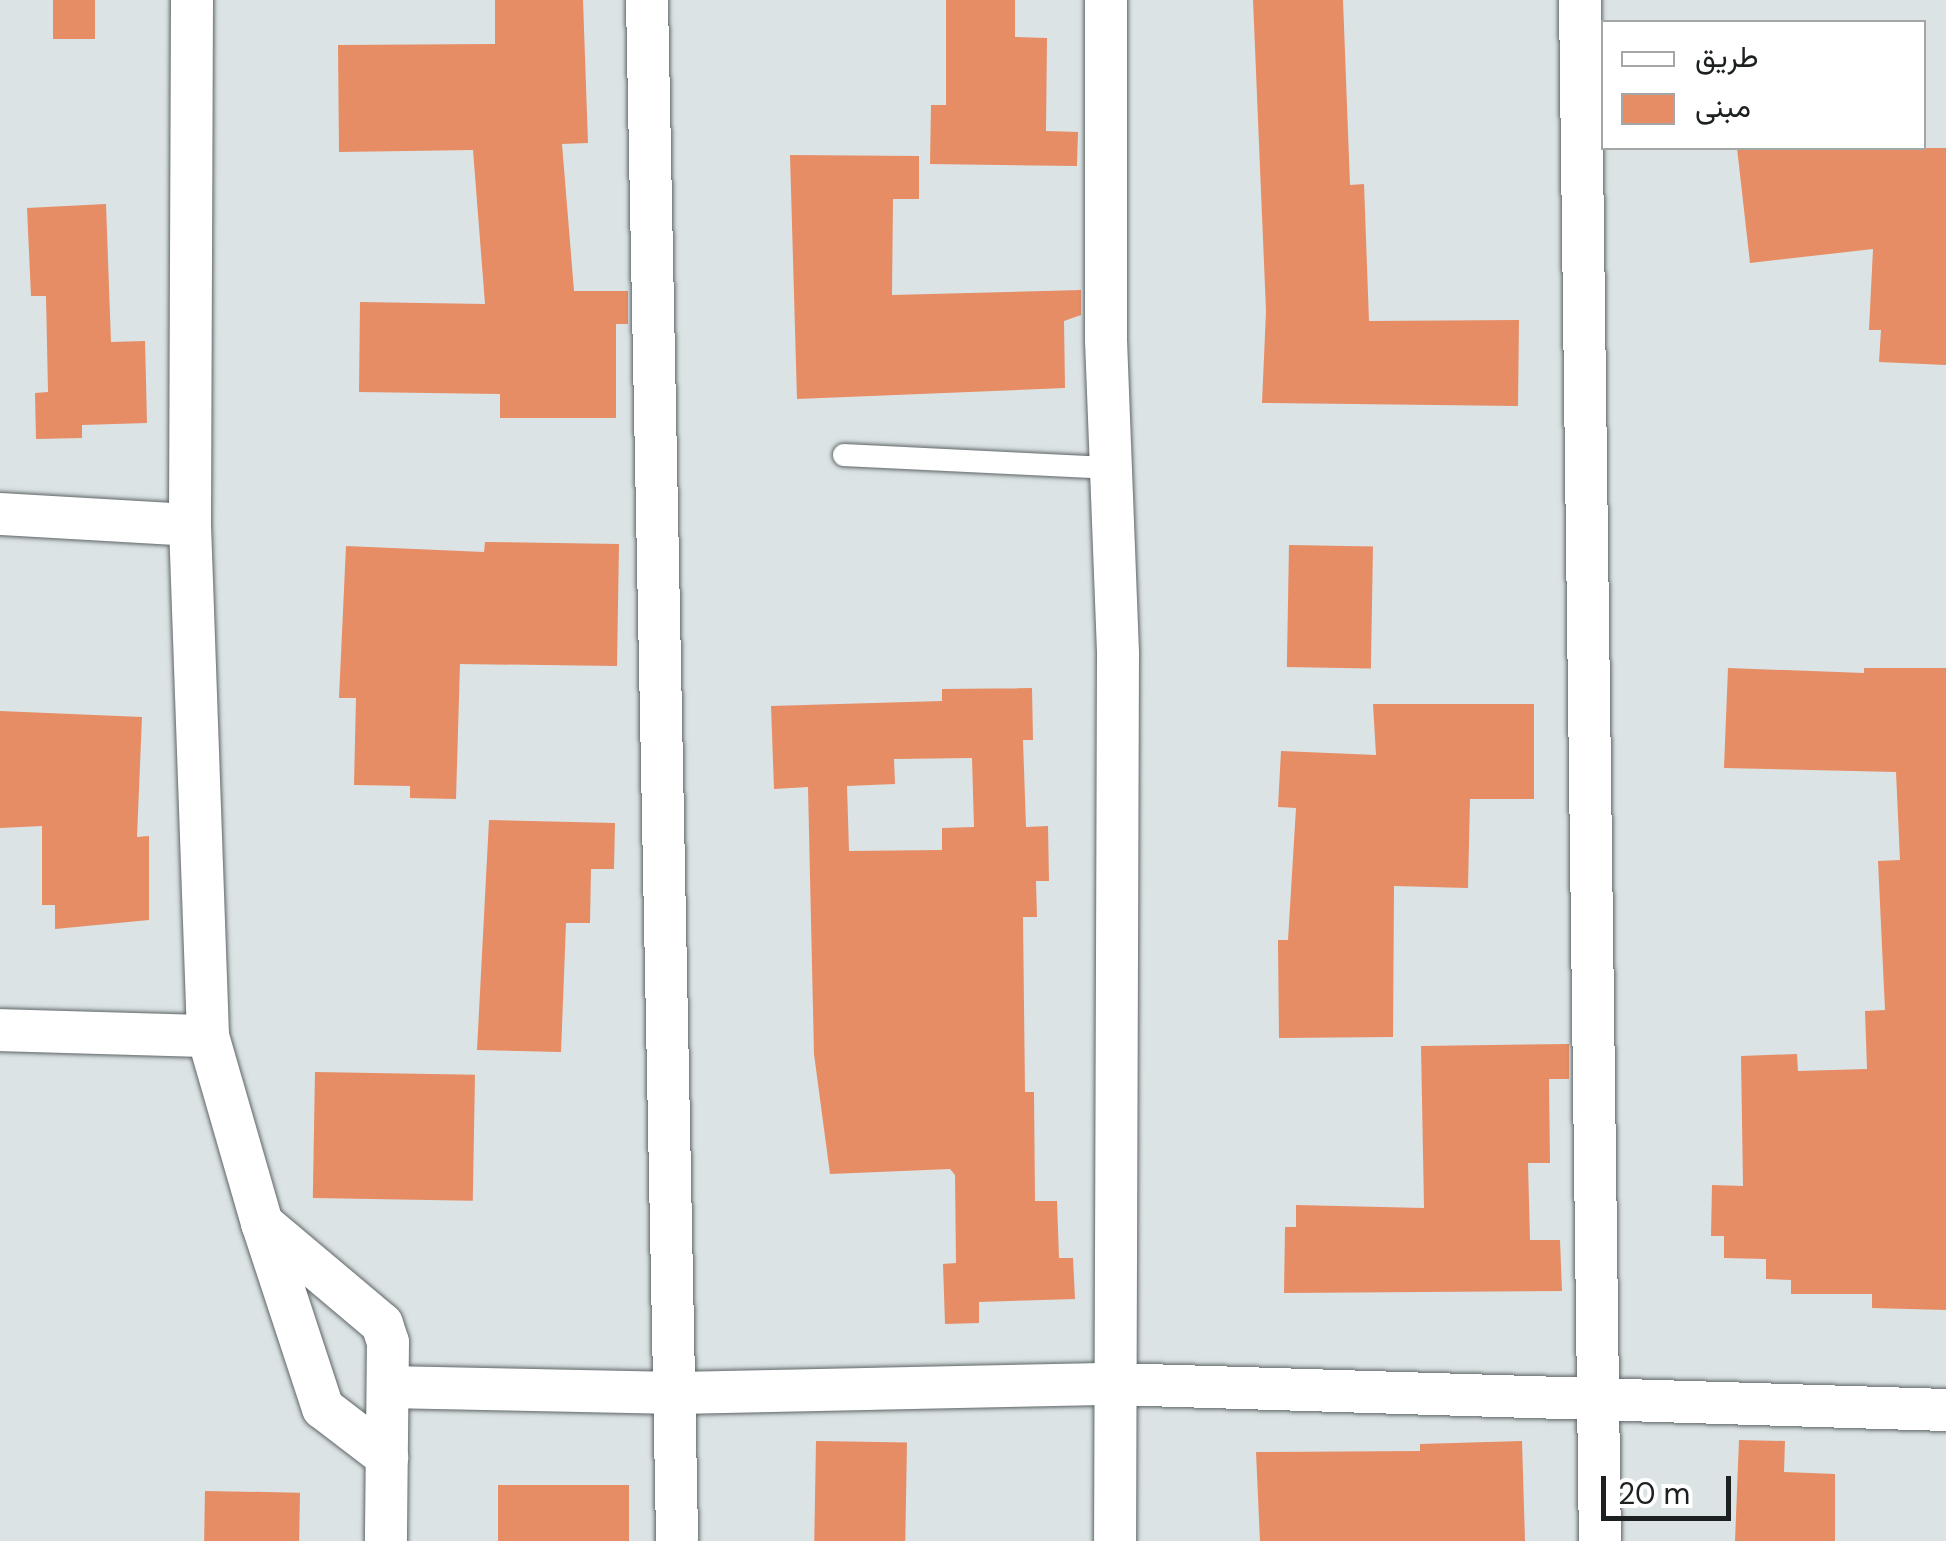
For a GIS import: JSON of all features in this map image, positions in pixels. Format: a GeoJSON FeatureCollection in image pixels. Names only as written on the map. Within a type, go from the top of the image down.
{"type":"FeatureCollection","features":[{"type":"Feature","properties":{"kind":"street"},"geometry":{"type":"LineString","coordinates":[[192,0],[190,525],[208,1036],[262,1223],[322,1408],[387,1457]]}},
{"type":"Feature","properties":{"kind":"street"},"geometry":{"type":"LineString","coordinates":[[647,0],[677,1541]]}},
{"type":"Feature","properties":{"kind":"street"},"geometry":{"type":"LineString","coordinates":[[1106,0],[1118,655],[1115,1541]]}},
{"type":"Feature","properties":{"kind":"street"},"geometry":{"type":"LineString","coordinates":[[1580,0],[1602,1396],[1600,1541]]}},
{"type":"Feature","properties":{"kind":"street"},"geometry":{"type":"LineString","coordinates":[[0,514],[190,525]]}},
{"type":"Feature","properties":{"kind":"street"},"geometry":{"type":"LineString","coordinates":[[0,1030],[208,1036]]}},
{"type":"Feature","properties":{"kind":"street"},"geometry":{"type":"LineString","coordinates":[[262,1223],[382,1324],[388,1386],[386,1541]]}},
{"type":"Feature","properties":{"kind":"street"},"geometry":{"type":"LineString","coordinates":[[388,1386],[677,1394],[1114,1384],[1602,1396],[1946,1410]]}},
{"type":"Feature","properties":{"kind":"lane"},"geometry":{"type":"LineString","coordinates":[[844,456],[1112,468]]}},
{"type":"Feature","properties":{"kind":"building"},"geometry":{"type":"Polygon","coordinates":[[[53,0],[95,0],[95,39],[53,39],[53,0]]]}},
{"type":"Feature","properties":{"kind":"building"},"geometry":{"type":"Polygon","coordinates":[[[495,0],[583,0],[588,143],[562,144],[574,291],[628,291],[628,324],[616,324],[616,418],[500,418],[500,394],[359,392],[360,302],[485,304],[473,150],[339,152],[338,45],[495,44],[495,0]]]}},
{"type":"Feature","properties":{"kind":"building"},"geometry":{"type":"Polygon","coordinates":[[[946,0],[1015,0],[1015,37],[1047,38],[1046,131],[1078,132],[1077,166],[930,164],[931,105],[946,105],[946,0]]]}},
{"type":"Feature","properties":{"kind":"building"},"geometry":{"type":"Polygon","coordinates":[[[1253,0],[1343,0],[1350,185],[1364,184],[1369,321],[1519,320],[1518,406],[1262,403],[1266,311],[1253,0]]]}},
{"type":"Feature","properties":{"kind":"building"},"geometry":{"type":"Polygon","coordinates":[[[1946,148],[1946,365],[1879,362],[1881,330],[1869,330],[1873,249],[1750,263],[1737,150],[1946,148]]]}},
{"type":"Feature","properties":{"kind":"building"},"geometry":{"type":"Polygon","coordinates":[[[790,155],[919,156],[919,199],[893,199],[892,295],[1081,290],[1081,315],[1064,321],[1065,388],[797,399],[790,155]]]}},
{"type":"Feature","properties":{"kind":"building"},"geometry":{"type":"Polygon","coordinates":[[[106,204],[111,342],[145,341],[147,423],[82,425],[82,438],[36,439],[35,393],[48,392],[46,296],[31,296],[27,208],[106,204]]]}},
{"type":"Feature","properties":{"kind":"building"},"geometry":{"type":"Polygon","coordinates":[[[485,542],[619,544],[617,666],[460,664],[456,799],[410,798],[410,786],[354,785],[356,698],[339,698],[346,546],[484,552],[485,542]]]}},
{"type":"Feature","properties":{"kind":"building"},"geometry":{"type":"Polygon","coordinates":[[[1289,545],[1373,546],[1371,668],[1287,667],[1289,545]]]}},
{"type":"Feature","properties":{"kind":"building"},"geometry":{"type":"Polygon","coordinates":[[[1728,668],[1864,673],[1864,668],[1946,668],[1946,1310],[1872,1308],[1872,1294],[1791,1294],[1791,1280],[1766,1279],[1766,1259],[1724,1258],[1724,1236],[1711,1236],[1712,1185],[1743,1186],[1741,1056],[1797,1054],[1798,1071],[1867,1069],[1865,1011],[1885,1010],[1878,861],[1900,860],[1896,772],[1724,768],[1728,668]]]}},
{"type":"Feature","properties":{"kind":"building"},"geometry":{"type":"Polygon","coordinates":[[[1032,688],[1033,740],[1023,740],[1026,827],[1048,826],[1049,881],[1036,881],[1037,917],[1023,917],[1025,1092],[1034,1092],[1035,1201],[1057,1201],[1059,1258],[1073,1258],[1075,1299],[979,1302],[979,1323],[945,1324],[943,1264],[956,1263],[955,1175],[950,1169],[830,1174],[814,1054],[808,787],[774,789],[771,706],[942,701],[942,689],[1032,688]],[[972,758],[894,759],[895,784],[847,786],[849,851],[942,850],[942,828],[974,827],[972,758]]]}},
{"type":"Feature","properties":{"kind":"building"},"geometry":{"type":"Polygon","coordinates":[[[1373,704],[1534,704],[1534,799],[1470,799],[1468,888],[1394,886],[1393,1037],[1279,1038],[1278,940],[1288,940],[1296,808],[1278,807],[1281,751],[1376,755],[1373,704]]]}},
{"type":"Feature","properties":{"kind":"building"},"geometry":{"type":"Polygon","coordinates":[[[0,711],[142,717],[137,837],[149,836],[149,920],[55,929],[55,905],[42,905],[42,826],[0,828],[0,711]]]}},
{"type":"Feature","properties":{"kind":"building"},"geometry":{"type":"Polygon","coordinates":[[[489,820],[615,823],[614,869],[591,869],[590,923],[566,923],[561,1052],[477,1050],[489,820]]]}},
{"type":"Feature","properties":{"kind":"building"},"geometry":{"type":"Polygon","coordinates":[[[1569,1044],[1569,1079],[1549,1079],[1550,1163],[1528,1163],[1530,1240],[1560,1240],[1562,1291],[1284,1293],[1285,1227],[1296,1227],[1296,1205],[1424,1208],[1421,1046],[1569,1044]]]}},
{"type":"Feature","properties":{"kind":"building"},"geometry":{"type":"Polygon","coordinates":[[[315,1072],[475,1075],[473,1201],[313,1198],[315,1072]]]}},
{"type":"Feature","properties":{"kind":"building"},"geometry":{"type":"Polygon","coordinates":[[[1739,1440],[1785,1441],[1784,1472],[1835,1474],[1835,1541],[1735,1541],[1739,1440]]]}},
{"type":"Feature","properties":{"kind":"building"},"geometry":{"type":"Polygon","coordinates":[[[816,1441],[907,1443],[905,1541],[814,1541],[816,1441]]]}},
{"type":"Feature","properties":{"kind":"building"},"geometry":{"type":"Polygon","coordinates":[[[1522,1441],[1525,1541],[1260,1541],[1256,1452],[1420,1451],[1420,1444],[1522,1441]]]}},
{"type":"Feature","properties":{"kind":"building"},"geometry":{"type":"Polygon","coordinates":[[[498,1485],[629,1485],[629,1541],[498,1541],[498,1485]]]}},
{"type":"Feature","properties":{"kind":"building"},"geometry":{"type":"Polygon","coordinates":[[[205,1491],[300,1493],[299,1541],[204,1541],[205,1491]]]}}]}
